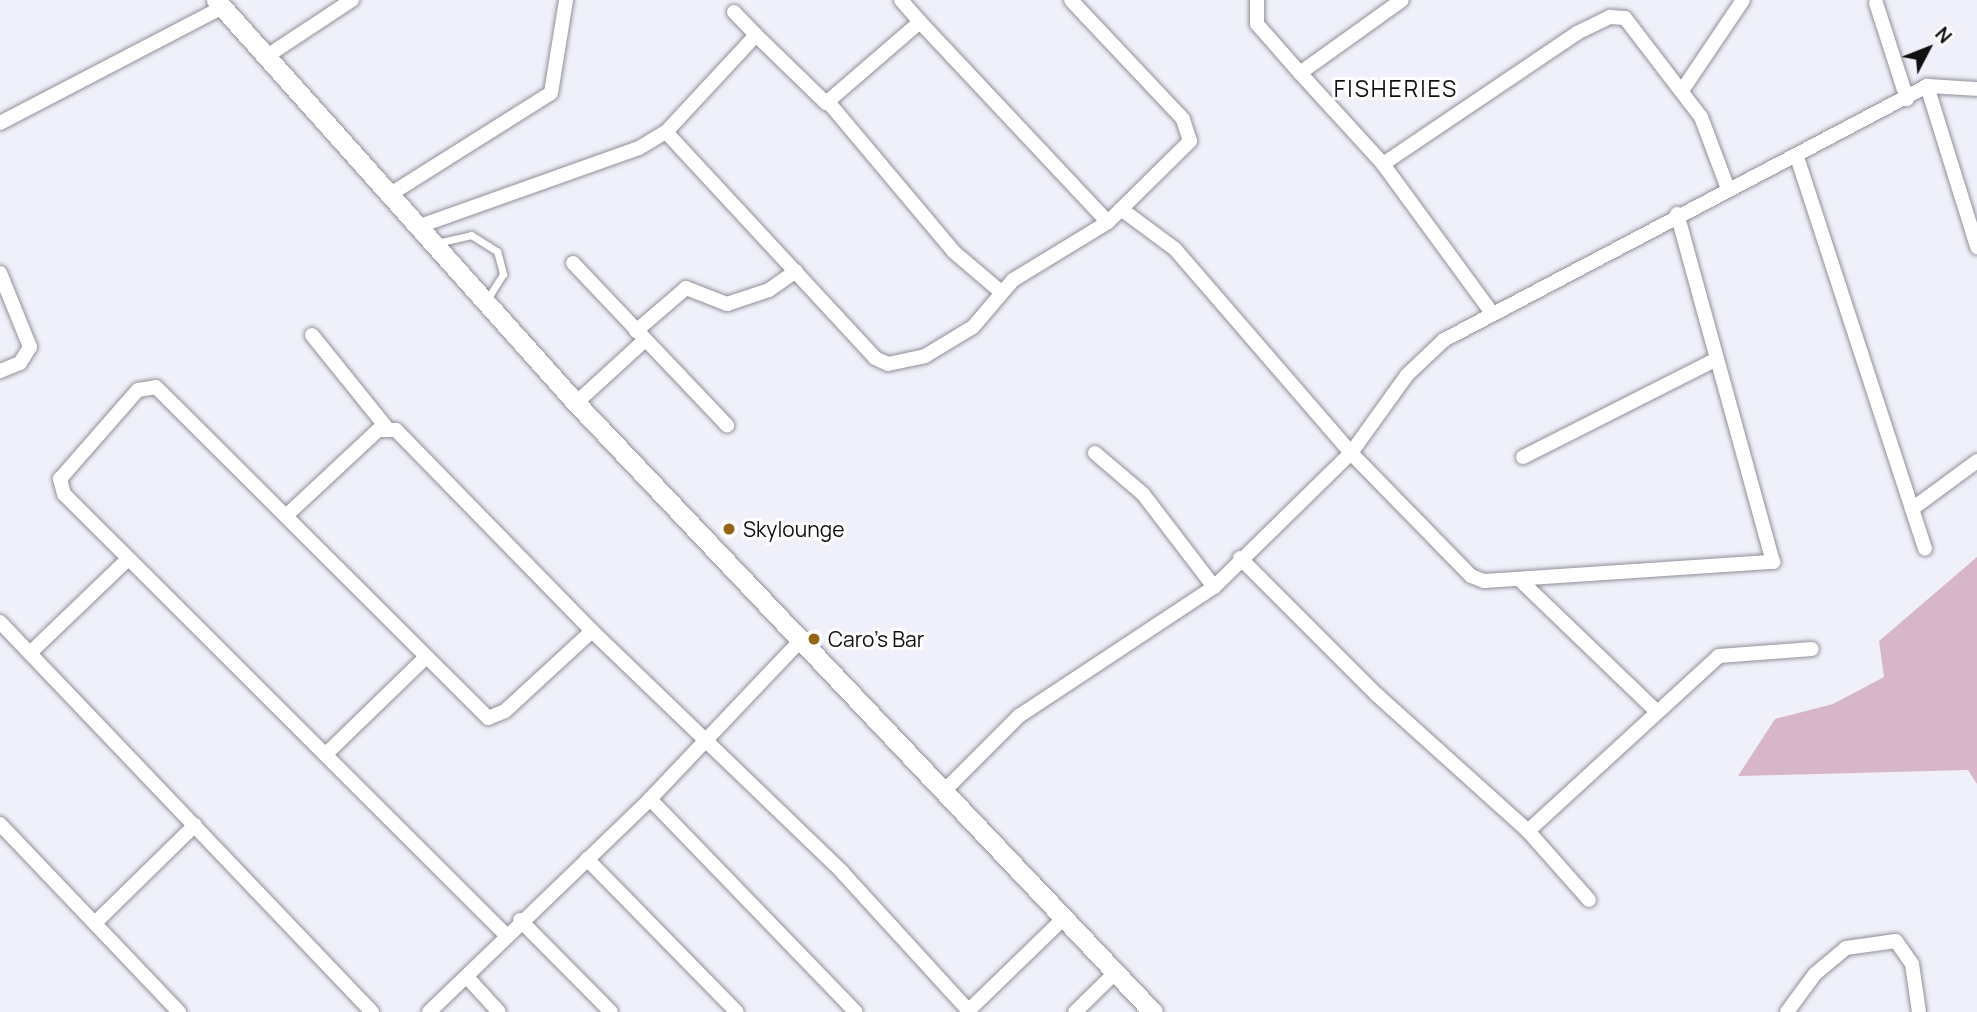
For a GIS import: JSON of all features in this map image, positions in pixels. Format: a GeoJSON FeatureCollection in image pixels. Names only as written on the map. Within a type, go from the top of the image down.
{"type":"FeatureCollection","features":[{"type":"Feature","properties":{"kind":"main road"},"geometry":{"type":"LineString","coordinates":[[219,3],[576,404],[1153,1012]]}},
{"type":"Feature","properties":{"kind":"street"},"geometry":{"type":"LineString","coordinates":[[267,56],[352,0]]}},
{"type":"Feature","properties":{"kind":"street"},"geometry":{"type":"LineString","coordinates":[[389,195],[551,93],[566,0]]}},
{"type":"Feature","properties":{"kind":"street"},"geometry":{"type":"LineString","coordinates":[[901,0],[1108,222]]}},
{"type":"Feature","properties":{"kind":"street"},"geometry":{"type":"LineString","coordinates":[[666,132],[796,271],[888,364],[959,339],[1001,292],[1108,222],[1191,137],[1183,119],[1071,0]]}},
{"type":"Feature","properties":{"kind":"street"},"geometry":{"type":"LineString","coordinates":[[1257,0],[1258,24],[1383,164],[1492,313]]}},
{"type":"Feature","properties":{"kind":"street"},"geometry":{"type":"LineString","coordinates":[[1300,73],[1402,0]]}},
{"type":"Feature","properties":{"kind":"street"},"geometry":{"type":"LineString","coordinates":[[1683,89],[1743,0]]}},
{"type":"Feature","properties":{"kind":"street"},"geometry":{"type":"LineString","coordinates":[[0,123],[219,3]]}},
{"type":"Feature","properties":{"kind":"street"},"geometry":{"type":"LineString","coordinates":[[1876,3],[1907,99]]}},
{"type":"Feature","properties":{"kind":"street"},"geometry":{"type":"LineString","coordinates":[[734,12],[813,96],[829,103],[954,252],[1001,292]]}},
{"type":"Feature","properties":{"kind":"street"},"geometry":{"type":"LineString","coordinates":[[1383,164],[1507,78],[1610,17],[1625,19],[1683,89],[1701,117],[1728,189]]}},
{"type":"Feature","properties":{"kind":"street"},"geometry":{"type":"LineString","coordinates":[[829,103],[920,22]]}},
{"type":"Feature","properties":{"kind":"street"},"geometry":{"type":"LineString","coordinates":[[417,227],[639,148],[666,132],[756,35]]}},
{"type":"Feature","properties":{"kind":"street"},"geometry":{"type":"LineString","coordinates":[[1927,86],[1977,247]]}},
{"type":"Feature","properties":{"kind":"street"},"geometry":{"type":"LineString","coordinates":[[945,790],[1019,716],[1214,587],[1240,558],[1351,453],[1419,362],[1492,313],[1677,214],[1797,158],[1927,86],[1977,89]]}},
{"type":"Feature","properties":{"kind":"street"},"geometry":{"type":"LineString","coordinates":[[1797,158],[1925,549]]}},
{"type":"Feature","properties":{"kind":"street"},"geometry":{"type":"LineString","coordinates":[[1121,209],[1175,249],[1351,453],[1471,576],[1520,580],[1773,562],[1713,361],[1677,214]]}},
{"type":"Feature","properties":{"kind":"street"},"geometry":{"type":"LineString","coordinates":[[573,263],[727,425]]}},
{"type":"Feature","properties":{"kind":"street"},"geometry":{"type":"LineString","coordinates":[[576,404],[686,288],[727,304],[769,290],[796,271]]}},
{"type":"Feature","properties":{"kind":"street"},"geometry":{"type":"LineString","coordinates":[[0,273],[30,348],[20,363],[0,371]]}},
{"type":"Feature","properties":{"kind":"street"},"geometry":{"type":"LineString","coordinates":[[312,335],[387,427],[408,438],[592,631],[842,872],[968,1011],[1063,919]]}},
{"type":"Feature","properties":{"kind":"street"},"geometry":{"type":"LineString","coordinates":[[1523,457],[1713,361]]}},
{"type":"Feature","properties":{"kind":"street"},"geometry":{"type":"LineString","coordinates":[[505,934],[64,494],[60,482],[69,464],[143,386],[165,393],[288,514],[424,659],[492,717],[592,631]]}},
{"type":"Feature","properties":{"kind":"street"},"geometry":{"type":"LineString","coordinates":[[288,514],[387,427]]}},
{"type":"Feature","properties":{"kind":"street"},"geometry":{"type":"LineString","coordinates":[[1096,453],[1143,494],[1214,587]]}},
{"type":"Feature","properties":{"kind":"street"},"geometry":{"type":"LineString","coordinates":[[1912,509],[1977,461]]}},
{"type":"Feature","properties":{"kind":"street"},"geometry":{"type":"LineString","coordinates":[[1240,558],[1377,695],[1528,831],[1588,900]]}},
{"type":"Feature","properties":{"kind":"street"},"geometry":{"type":"LineString","coordinates":[[30,653],[128,559]]}},
{"type":"Feature","properties":{"kind":"street"},"geometry":{"type":"LineString","coordinates":[[1520,580],[1655,710]]}},
{"type":"Feature","properties":{"kind":"street"},"geometry":{"type":"LineString","coordinates":[[0,622],[372,1012]]}},
{"type":"Feature","properties":{"kind":"street"},"geometry":{"type":"LineString","coordinates":[[429,1012],[467,977],[505,934],[650,799],[801,640]]}},
{"type":"Feature","properties":{"kind":"street"},"geometry":{"type":"LineString","coordinates":[[1528,831],[1655,710],[1719,656],[1812,649]]}},
{"type":"Feature","properties":{"kind":"street"},"geometry":{"type":"LineString","coordinates":[[326,754],[424,659]]}},
{"type":"Feature","properties":{"kind":"street"},"geometry":{"type":"LineString","coordinates":[[650,799],[856,1012]]}},
{"type":"Feature","properties":{"kind":"street"},"geometry":{"type":"LineString","coordinates":[[0,824],[179,1012]]}},
{"type":"Feature","properties":{"kind":"street"},"geometry":{"type":"LineString","coordinates":[[95,923],[195,825]]}},
{"type":"Feature","properties":{"kind":"street"},"geometry":{"type":"LineString","coordinates":[[587,859],[737,1012]]}},
{"type":"Feature","properties":{"kind":"street"},"geometry":{"type":"LineString","coordinates":[[520,920],[611,1012]]}},
{"type":"Feature","properties":{"kind":"street"},"geometry":{"type":"LineString","coordinates":[[1787,1012],[1815,974],[1846,948],[1896,941],[1912,964],[1920,1012]]}},
{"type":"Feature","properties":{"kind":"street"},"geometry":{"type":"LineString","coordinates":[[1074,1012],[1115,972]]}},
{"type":"Feature","properties":{"kind":"street"},"geometry":{"type":"LineString","coordinates":[[467,977],[499,1012]]}},
{"type":"Feature","properties":{"kind":"lane"},"geometry":{"type":"LineString","coordinates":[[433,245],[471,235],[497,251],[503,274],[485,302]]}},
{"type":"Feature","properties":{"kind":"shaded area"},"geometry":{"type":"Polygon","coordinates":[[[1977,557],[1977,784],[1968,770],[1738,776],[1775,719],[1833,704],[1884,677],[1879,641],[1977,557]]]}},
{"type":"Feature","properties":{"kind":"place","name":"Skylounge"},"geometry":{"type":"Point","coordinates":[729,529]}},
{"type":"Feature","properties":{"kind":"place","name":"Caro's Bar"},"geometry":{"type":"Point","coordinates":[814,639]}},
{"type":"Feature","properties":{"kind":"district","name":"FISHERIES"},"geometry":{"type":"Point","coordinates":[1396,88]}}]}
